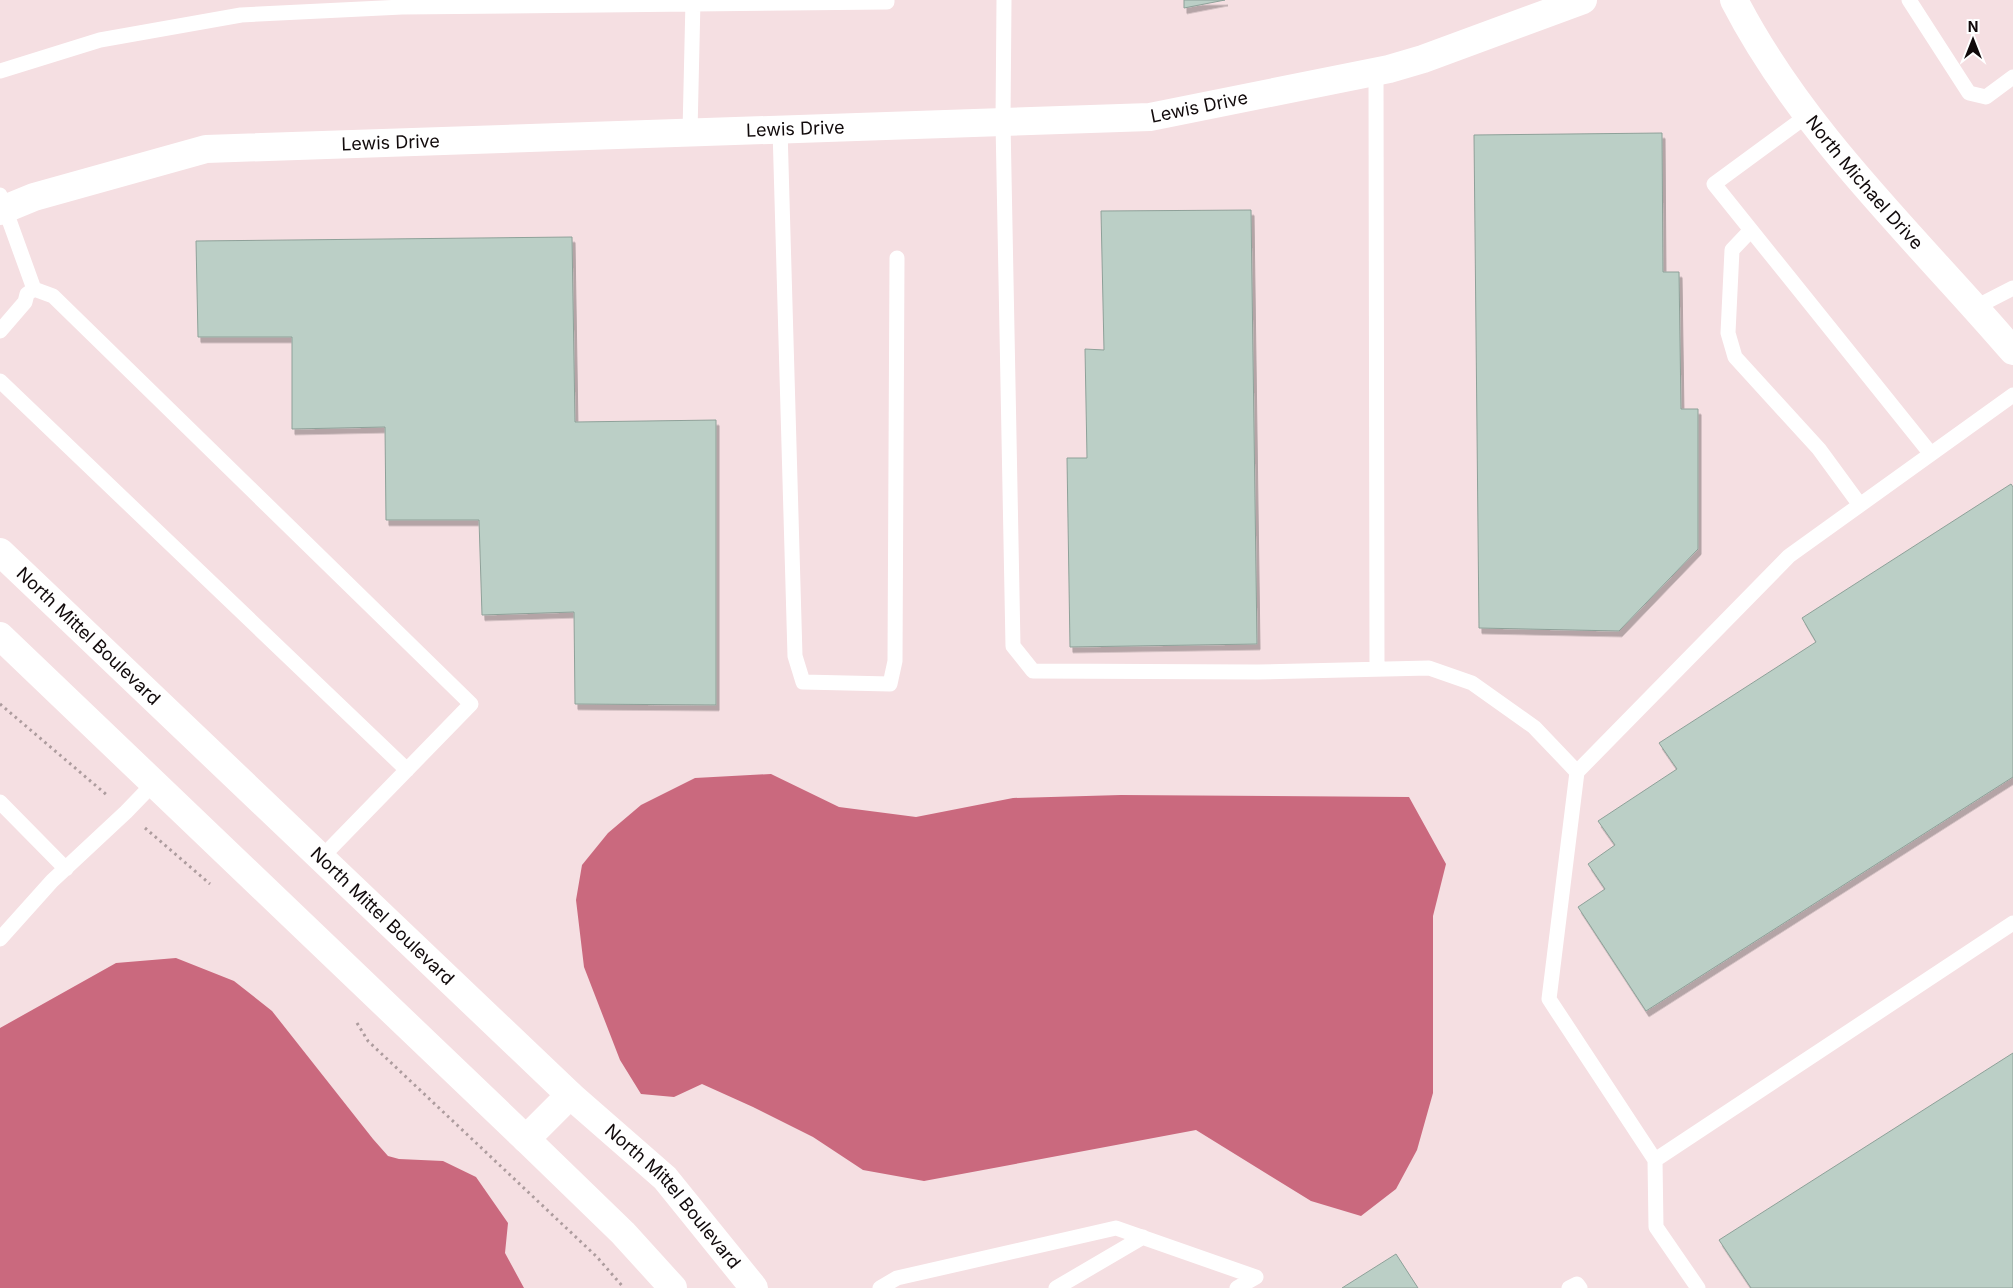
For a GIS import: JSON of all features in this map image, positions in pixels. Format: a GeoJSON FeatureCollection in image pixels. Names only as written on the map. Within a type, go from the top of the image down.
{"type":"FeatureCollection","features":[{"type":"Feature","properties":{"kind":"street","name":"Lewis Drive"},"geometry":{"type":"LineString","coordinates":[[2,205],[206,149],[1150,117],[1376,72],[1423,59],[1583,0]]}},
{"type":"Feature","properties":{"kind":"street","name":"North Michael Drive"},"geometry":{"type":"LineString","coordinates":[[1734,0],[1754,39],[1808,115],[1867,190],[2013,351]]}},
{"type":"Feature","properties":{"kind":"street","name":"North Mittel Boulevard"},"geometry":{"type":"LineString","coordinates":[[0,552],[570,1095],[665,1178],[754,1288]]}},
{"type":"Feature","properties":{"kind":"street"},"geometry":{"type":"LineString","coordinates":[[0,636],[623,1233],[673,1288]]}},
{"type":"Feature","properties":{"kind":"street"},"geometry":{"type":"LineString","coordinates":[[526,1140],[570,1095]]}},
{"type":"Feature","properties":{"kind":"lane"},"geometry":{"type":"LineString","coordinates":[[0,70],[100,40],[241,15],[402,7],[887,2],[887,0]]}},
{"type":"Feature","properties":{"kind":"lane"},"geometry":{"type":"LineString","coordinates":[[1004,0],[1003,122],[1013,646],[1033,671],[1258,672],[1429,668],[1472,683],[1534,727],[1577,772]]}},
{"type":"Feature","properties":{"kind":"lane"},"geometry":{"type":"LineString","coordinates":[[1909,0],[1969,93],[1986,97],[2013,77]]}},
{"type":"Feature","properties":{"kind":"lane"},"geometry":{"type":"LineString","coordinates":[[690,132],[693,3]]}},
{"type":"Feature","properties":{"kind":"lane"},"geometry":{"type":"LineString","coordinates":[[1376,72],[1377,669]]}},
{"type":"Feature","properties":{"kind":"lane"},"geometry":{"type":"LineString","coordinates":[[1808,115],[1714,184],[1931,454]]}},
{"type":"Feature","properties":{"kind":"lane"},"geometry":{"type":"LineString","coordinates":[[780,129],[795,656],[803,682],[890,684],[894,669],[896,652],[897,258]]}},
{"type":"Feature","properties":{"kind":"lane"},"geometry":{"type":"LineString","coordinates":[[2,205],[34,289],[53,296],[471,704],[322,857]]}},
{"type":"Feature","properties":{"kind":"lane"},"geometry":{"type":"LineString","coordinates":[[1751,230],[1732,250],[1728,333],[1735,357],[1819,449],[1860,505]]}},
{"type":"Feature","properties":{"kind":"lane"},"geometry":{"type":"LineString","coordinates":[[1976,308],[2013,288]]}},
{"type":"Feature","properties":{"kind":"lane"},"geometry":{"type":"LineString","coordinates":[[0,331],[26,302],[27,294],[34,289]]}},
{"type":"Feature","properties":{"kind":"lane"},"geometry":{"type":"LineString","coordinates":[[0,382],[407,770]]}},
{"type":"Feature","properties":{"kind":"lane"},"geometry":{"type":"LineString","coordinates":[[1698,1288],[1656,1226],[1655,1160],[1549,999],[1577,772],[1789,556],[2013,395]]}},
{"type":"Feature","properties":{"kind":"lane"},"geometry":{"type":"LineString","coordinates":[[0,939],[66,869],[154,783]]}},
{"type":"Feature","properties":{"kind":"lane"},"geometry":{"type":"LineString","coordinates":[[0,802],[66,869]]}},
{"type":"Feature","properties":{"kind":"lane"},"geometry":{"type":"LineString","coordinates":[[1655,1160],[2013,923]]}},
{"type":"Feature","properties":{"kind":"lane"},"geometry":{"type":"LineString","coordinates":[[885,1287],[897,1278],[1116,1228],[1256,1277],[1237,1288]]}},
{"type":"Feature","properties":{"kind":"lane"},"geometry":{"type":"LineString","coordinates":[[1056,1288],[1142,1237]]}},
{"type":"Feature","properties":{"kind":"lane"},"geometry":{"type":"LineString","coordinates":[[1569,1288],[1577,1284],[1580,1288]]}},
{"type":"Feature","properties":{"kind":"path"},"geometry":{"type":"LineString","coordinates":[[0,704],[214,888]]}},
{"type":"Feature","properties":{"kind":"path"},"geometry":{"type":"LineString","coordinates":[[353,1017],[368,1041],[597,1257],[624,1288]]}},
{"type":"Feature","properties":{"kind":"shaded area"},"geometry":{"type":"Polygon","coordinates":[[[771,774],[839,807],[916,817],[1013,798],[1121,795],[1409,797],[1446,864],[1433,916],[1433,1093],[1417,1150],[1396,1189],[1361,1216],[1311,1201],[1196,1130],[924,1181],[863,1170],[813,1137],[702,1084],[674,1097],[641,1094],[620,1060],[584,967],[576,900],[582,865],[608,833],[641,805],[695,778],[771,774]]]}},
{"type":"Feature","properties":{"kind":"shaded area"},"geometry":{"type":"Polygon","coordinates":[[[176,958],[234,981],[272,1011],[388,1156],[399,1159],[443,1161],[476,1177],[508,1223],[505,1253],[524,1288],[0,1288],[0,1028],[116,963],[176,958]]]}},
{"type":"Feature","properties":{"kind":"building"},"geometry":{"type":"Polygon","coordinates":[[[1184,0],[1225,0],[1184,8],[1184,0]]]}},
{"type":"Feature","properties":{"kind":"building"},"geometry":{"type":"Polygon","coordinates":[[[1662,133],[1663,272],[1679,272],[1681,409],[1698,409],[1698,549],[1619,631],[1479,628],[1474,135],[1662,133]]]}},
{"type":"Feature","properties":{"kind":"building"},"geometry":{"type":"Polygon","coordinates":[[[1251,210],[1257,644],[1070,647],[1067,458],[1087,458],[1085,349],[1104,350],[1101,211],[1251,210]]]}},
{"type":"Feature","properties":{"kind":"building"},"geometry":{"type":"Polygon","coordinates":[[[572,237],[575,422],[716,420],[716,705],[575,704],[574,612],[482,615],[479,520],[386,520],[385,427],[292,429],[292,337],[198,337],[196,241],[572,237]]]}},
{"type":"Feature","properties":{"kind":"building"},"geometry":{"type":"Polygon","coordinates":[[[2011,484],[2013,487],[2013,777],[1646,1011],[1578,907],[1605,889],[1588,864],[1615,845],[1598,821],[1677,769],[1659,743],[1816,642],[1802,618],[2011,484]]]}},
{"type":"Feature","properties":{"kind":"building"},"geometry":{"type":"Polygon","coordinates":[[[2013,1053],[2013,1288],[1751,1288],[1719,1240],[2013,1053]]]}},
{"type":"Feature","properties":{"kind":"building"},"geometry":{"type":"Polygon","coordinates":[[[1396,1254],[1418,1288],[1342,1288],[1396,1254]]]}}]}
